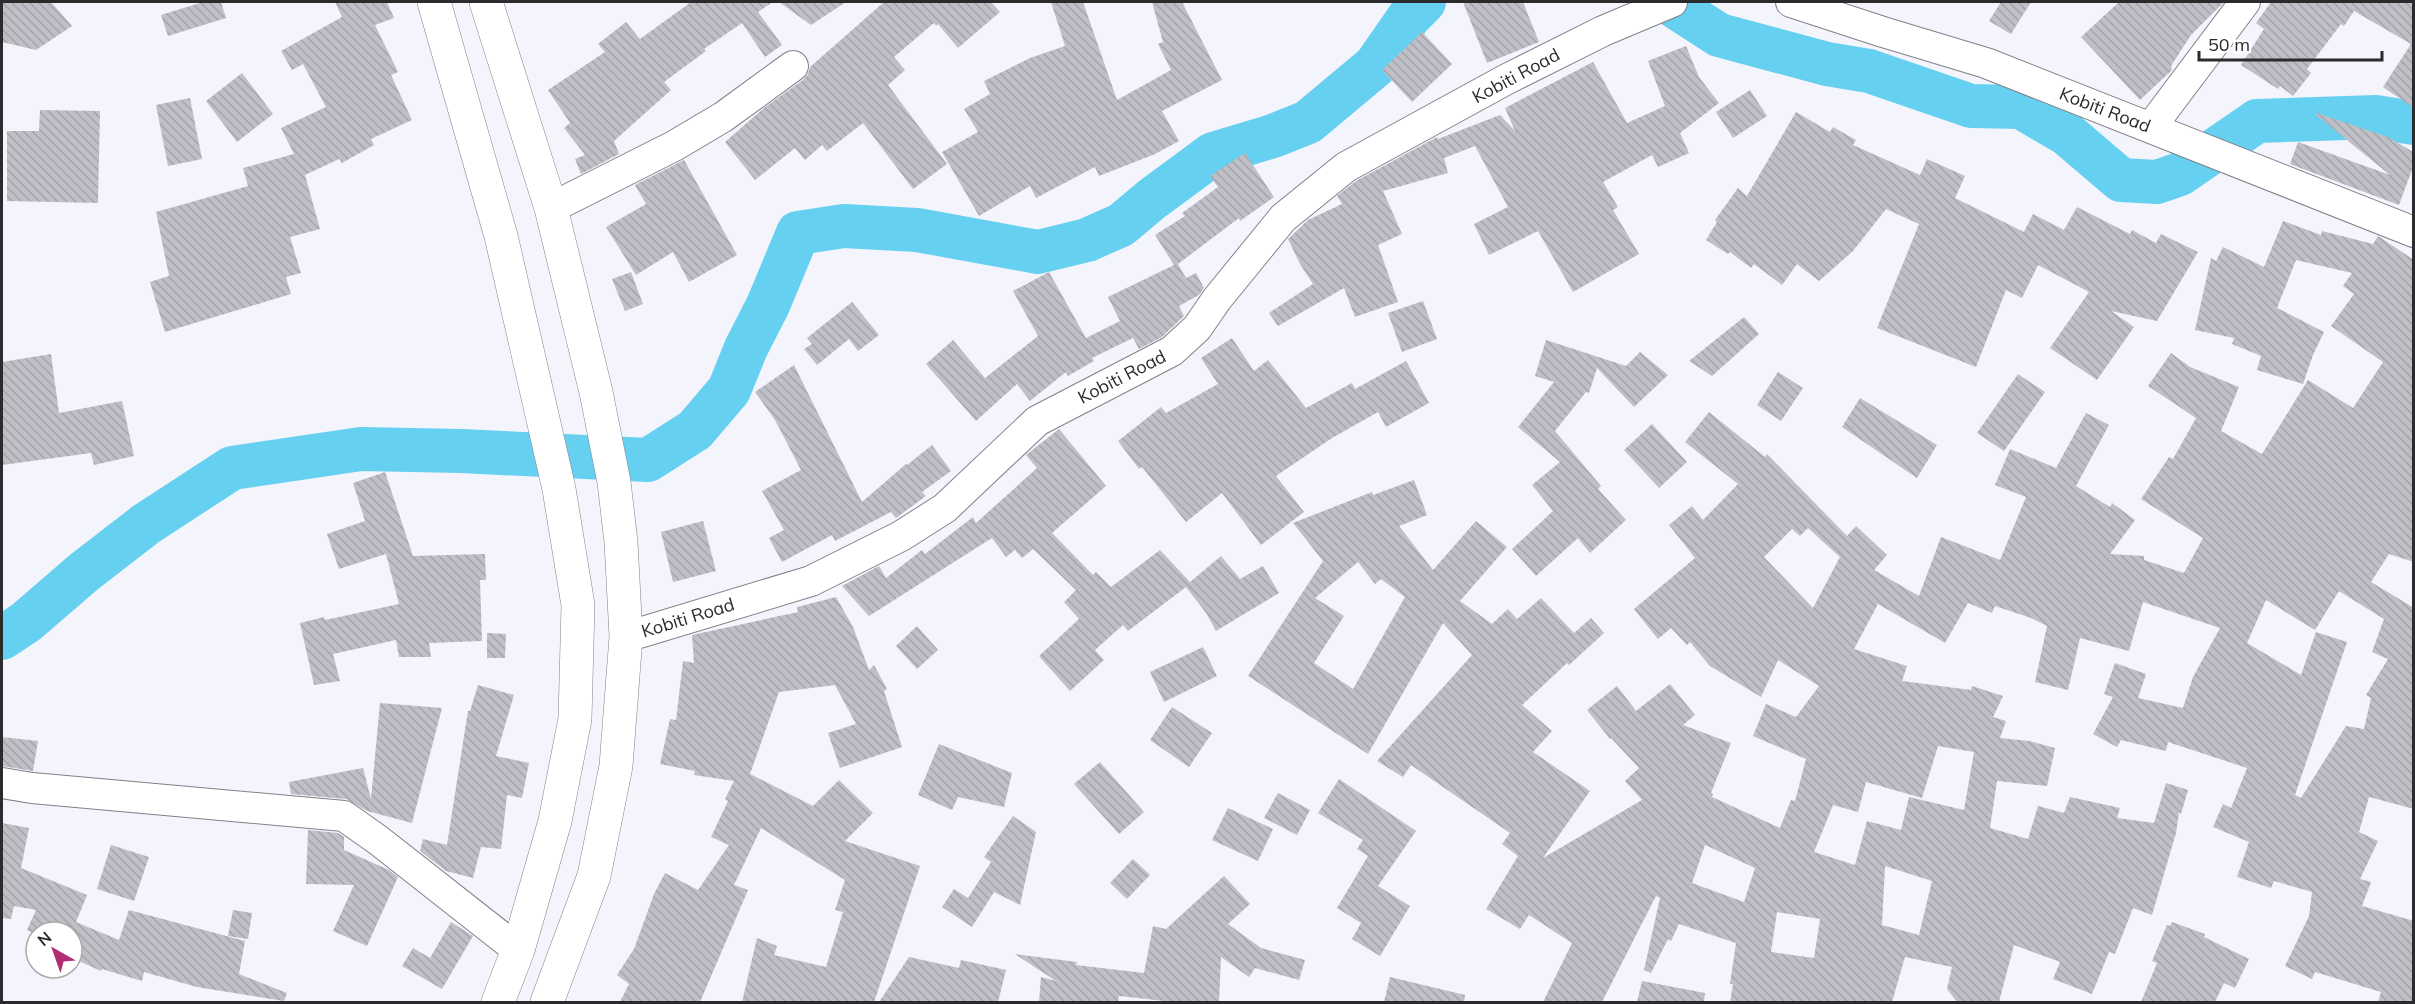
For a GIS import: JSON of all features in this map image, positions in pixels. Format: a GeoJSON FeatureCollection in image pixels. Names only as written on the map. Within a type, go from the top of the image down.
{"type":"FeatureCollection","features":[{"type":"Feature","properties":{"kind":"main road"},"geometry":{"type":"LineString","coordinates":[[434,2],[501,236],[558,489],[578,605],[575,718],[555,821],[518,951],[498,1002]]}},
{"type":"Feature","properties":{"kind":"main road"},"geometry":{"type":"LineString","coordinates":[[486,2],[551,208],[596,392],[614,482],[621,542],[626,637],[616,766],[594,876],[547,1002]]}},
{"type":"Feature","properties":{"kind":"street","name":"Kobiti Road"},"geometry":{"type":"LineString","coordinates":[[1791,2],[1986,63],[2414,232]]}},
{"type":"Feature","properties":{"kind":"street"},"geometry":{"type":"LineString","coordinates":[[2151,128],[2245,2]]}},
{"type":"Feature","properties":{"kind":"street","name":"Kobiti Road"},"geometry":{"type":"LineString","coordinates":[[626,637],[811,581],[901,536],[945,508],[1037,421],[1172,351],[1197,328],[1217,299],[1283,218],[1346,167],[1507,79],[1603,31],[1667,4]]}},
{"type":"Feature","properties":{"kind":"street"},"geometry":{"type":"LineString","coordinates":[[551,208],[675,146],[723,117],[793,66]]}},
{"type":"Feature","properties":{"kind":"street"},"geometry":{"type":"LineString","coordinates":[[2,783],[32,788],[344,816],[378,840],[518,951]]}},
{"type":"Feature","properties":{"kind":"building"},"geometry":{"type":"Polygon","coordinates":[[[2,2],[51,2],[72,26],[36,50],[2,42],[2,2]]]}},
{"type":"Feature","properties":{"kind":"building"},"geometry":{"type":"Polygon","coordinates":[[[203,2],[221,2],[226,18],[168,36],[161,15],[203,2]]]}},
{"type":"Feature","properties":{"kind":"building"},"geometry":{"type":"Polygon","coordinates":[[[335,2],[387,2],[394,18],[375,25],[398,72],[391,75],[412,120],[371,139],[374,145],[342,163],[339,159],[305,175],[320,229],[290,237],[301,273],[286,277],[291,294],[165,332],[150,282],[169,276],[156,212],[248,186],[243,168],[294,154],[281,128],[326,107],[303,64],[292,70],[281,51],[342,17],[335,2]]]}},
{"type":"Feature","properties":{"kind":"building"},"geometry":{"type":"Polygon","coordinates":[[[691,2],[773,2],[758,12],[782,45],[765,57],[742,23],[704,49],[706,51],[664,82],[671,90],[614,141],[619,154],[581,174],[575,159],[585,155],[564,128],[570,123],[548,90],[605,52],[598,44],[626,22],[640,39],[691,2]]]}},
{"type":"Feature","properties":{"kind":"building"},"geometry":{"type":"Polygon","coordinates":[[[779,2],[846,2],[811,25],[779,2]]]}},
{"type":"Feature","properties":{"kind":"building"},"geometry":{"type":"Polygon","coordinates":[[[884,2],[991,2],[1000,12],[958,48],[938,24],[936,26],[934,23],[894,57],[905,70],[888,85],[947,164],[913,189],[863,123],[827,151],[822,145],[805,160],[795,148],[755,180],[725,142],[764,108],[803,80],[810,67],[884,2]]]}},
{"type":"Feature","properties":{"kind":"building"},"geometry":{"type":"Polygon","coordinates":[[[1051,2],[1083,2],[1117,100],[1171,70],[1158,44],[1163,42],[1152,2],[1182,2],[1222,80],[1162,111],[1179,141],[1155,154],[1099,176],[1095,167],[1036,198],[1030,186],[979,216],[942,152],[978,132],[964,109],[990,94],[984,81],[1030,58],[1065,46],[1051,2]]]}},
{"type":"Feature","properties":{"kind":"building"},"geometry":{"type":"Polygon","coordinates":[[[1463,2],[1523,2],[1539,42],[1487,63],[1463,2]]]}},
{"type":"Feature","properties":{"kind":"building"},"geometry":{"type":"Polygon","coordinates":[[[2001,2],[2031,2],[2011,34],[1989,21],[2001,2]]]}},
{"type":"Feature","properties":{"kind":"building"},"geometry":{"type":"Polygon","coordinates":[[[2119,2],[2224,2],[2191,35],[2171,66],[2172,70],[2140,100],[2081,37],[2119,2]]]}},
{"type":"Feature","properties":{"kind":"building"},"geometry":{"type":"Polygon","coordinates":[[[2271,2],[2414,2],[2414,108],[2383,87],[2411,44],[2354,11],[2344,26],[2341,24],[2307,69],[2311,73],[2293,96],[2280,86],[2278,89],[2241,65],[2264,29],[2256,23],[2271,2]]]}},
{"type":"Feature","properties":{"kind":"building"},"geometry":{"type":"Polygon","coordinates":[[[1422,32],[1452,64],[1412,102],[1382,70],[1422,32]]]}},
{"type":"Feature","properties":{"kind":"building"},"geometry":{"type":"Polygon","coordinates":[[[1686,46],[1699,77],[1719,103],[1680,133],[1689,153],[1658,167],[1652,155],[1603,182],[1618,207],[1613,210],[1639,254],[1573,292],[1538,231],[1489,255],[1474,224],[1508,207],[1475,146],[1444,158],[1448,173],[1383,191],[1402,234],[1378,245],[1398,302],[1355,317],[1344,288],[1278,326],[1269,313],[1313,284],[1288,239],[1308,220],[1342,204],[1337,196],[1356,181],[1437,137],[1438,139],[1500,115],[1515,131],[1505,108],[1593,62],[1627,123],[1665,106],[1648,61],[1686,46]]]}},
{"type":"Feature","properties":{"kind":"building"},"geometry":{"type":"Polygon","coordinates":[[[242,73],[273,114],[237,142],[206,101],[242,73]]]}},
{"type":"Feature","properties":{"kind":"building"},"geometry":{"type":"Polygon","coordinates":[[[1750,90],[1767,116],[1733,138],[1716,112],[1750,90]]]}},
{"type":"Feature","properties":{"kind":"building"},"geometry":{"type":"Polygon","coordinates":[[[190,98],[202,159],[168,166],[156,105],[190,98]]]}},
{"type":"Feature","properties":{"kind":"building"},"geometry":{"type":"Polygon","coordinates":[[[40,110],[100,111],[98,203],[7,201],[7,131],[39,131],[40,110]]]}},
{"type":"Feature","properties":{"kind":"building"},"geometry":{"type":"Polygon","coordinates":[[[1796,112],[1830,132],[1833,127],[1856,140],[1853,145],[1920,175],[1927,159],[1965,176],[1955,198],[2024,232],[2033,214],[2064,230],[2077,207],[2130,234],[2132,230],[2156,243],[2161,234],[2198,252],[2157,321],[2111,311],[2134,327],[2097,380],[2050,348],[2089,292],[2038,265],[2022,298],[2006,290],[1976,367],[1877,328],[1919,224],[1886,209],[1853,251],[1819,281],[1797,264],[1782,285],[1754,264],[1751,268],[1730,252],[1728,254],[1706,240],[1717,222],[1715,220],[1738,188],[1747,196],[1796,112]]]}},
{"type":"Feature","properties":{"kind":"building"},"geometry":{"type":"Polygon","coordinates":[[[2317,113],[2388,137],[2413,152],[2413,167],[2399,205],[2290,164],[2298,142],[2390,175],[2316,115],[2317,113]]]}},
{"type":"Feature","properties":{"kind":"building"},"geometry":{"type":"Polygon","coordinates":[[[1245,153],[1274,197],[1240,221],[1239,218],[1178,264],[1186,278],[1196,273],[1204,288],[1199,295],[1179,306],[1184,316],[1162,337],[1139,349],[1133,338],[1092,358],[1094,361],[1068,376],[1066,372],[1030,401],[1017,384],[976,421],[926,364],[953,340],[985,378],[1038,336],[1013,291],[1049,272],[1086,338],[1120,321],[1108,297],[1174,265],[1155,235],[1185,216],[1182,213],[1218,187],[1210,176],[1245,153]]]}},
{"type":"Feature","properties":{"kind":"building"},"geometry":{"type":"Polygon","coordinates":[[[684,160],[737,255],[689,282],[673,252],[636,275],[606,227],[646,204],[635,185],[684,160]]]}},
{"type":"Feature","properties":{"kind":"building"},"geometry":{"type":"Polygon","coordinates":[[[2283,221],[2321,235],[2322,231],[2373,244],[2378,236],[2414,260],[2414,562],[2389,554],[2371,582],[2414,608],[2414,809],[2369,797],[2359,832],[2378,841],[2360,879],[2371,882],[2362,906],[2414,921],[2414,1002],[2378,1002],[2381,992],[2315,972],[2312,979],[2285,966],[2309,916],[2312,892],[2274,881],[2271,888],[2237,877],[2249,842],[2213,827],[2223,804],[2231,808],[2247,768],[2168,742],[2166,751],[2121,740],[2117,747],[2093,734],[2113,697],[2104,694],[2115,663],[2146,674],[2138,698],[2183,708],[2193,677],[2220,628],[2143,602],[2129,651],[2080,638],[2068,690],[2035,682],[2047,626],[1995,606],[1992,613],[1968,603],[1945,643],[1878,604],[1854,649],[1907,666],[1902,681],[1971,690],[1972,686],[2003,696],[1993,717],[2006,721],[2000,738],[2029,741],[2055,748],[2047,786],[1997,781],[1990,828],[2028,839],[2038,806],[2064,813],[2070,797],[2120,808],[2117,818],[2154,823],[2166,783],[2188,790],[2181,814],[2179,812],[2176,833],[2152,915],[2133,908],[2115,954],[2109,952],[2092,994],[2053,979],[2060,962],[2014,945],[1999,1002],[1957,1002],[1947,989],[1952,967],[1905,957],[1892,1002],[1730,1002],[1733,984],[1730,984],[1736,943],[1679,924],[1671,941],[1668,939],[1651,973],[1644,970],[1660,898],[1656,896],[1602,1002],[1543,1002],[1572,943],[1529,915],[1520,929],[1486,909],[1518,856],[1502,844],[1510,833],[1411,765],[1403,777],[1377,761],[1472,655],[1443,623],[1368,754],[1248,676],[1323,561],[1293,523],[1372,492],[1373,495],[1414,480],[1427,515],[1399,526],[1433,570],[1476,521],[1507,547],[1460,601],[1492,624],[1508,609],[1517,619],[1541,598],[1574,633],[1591,618],[1604,633],[1569,665],[1567,663],[1522,705],[1552,731],[1533,752],[1590,791],[1543,858],[1642,800],[1625,781],[1639,768],[1610,739],[1587,710],[1617,686],[1636,711],[1670,684],[1695,715],[1683,725],[1731,743],[1711,793],[1712,797],[1780,828],[1791,800],[1795,801],[1806,759],[1753,736],[1766,704],[1796,717],[1819,686],[1778,660],[1761,697],[1710,666],[1690,642],[1687,645],[1671,628],[1658,639],[1634,609],[1695,558],[1669,525],[1692,506],[1703,520],[1738,484],[1685,442],[1709,412],[1765,457],[1767,454],[1847,536],[1856,526],[1887,555],[1874,570],[1919,596],[1941,537],[2000,560],[2026,497],[1995,485],[2010,449],[2056,468],[2086,413],[2109,425],[2076,486],[2110,507],[2112,503],[2135,520],[2110,554],[2144,556],[2144,560],[2184,573],[2203,538],[2141,499],[2169,457],[2173,459],[2196,418],[2148,386],[2171,353],[2190,367],[2239,387],[2221,431],[2262,454],[2308,380],[2353,408],[2383,362],[2331,326],[2354,294],[2343,286],[2352,273],[2296,260],[2277,308],[2324,332],[2303,384],[2257,370],[2261,356],[2232,344],[2234,338],[2195,330],[2211,258],[2216,261],[2223,247],[2264,267],[2283,221]],[[1808,528],[1800,536],[1792,529],[1764,557],[1813,608],[1840,557],[1808,528]],[[1358,562],[1315,598],[1344,616],[1314,663],[1353,689],[1405,597],[1381,579],[1375,584],[1358,562]],[[2339,591],[2315,630],[2266,600],[2247,643],[2301,675],[2316,632],[2347,642],[2295,795],[2301,798],[2346,726],[2364,729],[2371,698],[2366,695],[2388,659],[2372,652],[2384,619],[2339,591]],[[1938,746],[1922,798],[1866,782],[1858,812],[1833,805],[1814,852],[1855,865],[1867,821],[1901,830],[1909,797],[1964,810],[1974,752],[1938,746]],[[1705,845],[1692,883],[1744,902],[1755,868],[1705,845]],[[1885,866],[1882,925],[1919,935],[1932,881],[1885,866]],[[1777,912],[1771,952],[1814,958],[1820,919],[1777,912]]]}},
{"type":"Feature","properties":{"kind":"building"},"geometry":{"type":"Polygon","coordinates":[[[631,272],[643,304],[625,311],[612,279],[631,272]]]}},
{"type":"Feature","properties":{"kind":"building"},"geometry":{"type":"Polygon","coordinates":[[[1423,301],[1437,339],[1402,352],[1388,313],[1423,301]]]}},
{"type":"Feature","properties":{"kind":"building"},"geometry":{"type":"Polygon","coordinates":[[[852,302],[879,335],[858,351],[849,339],[817,365],[804,349],[812,344],[807,338],[852,302]]]}},
{"type":"Feature","properties":{"kind":"building"},"geometry":{"type":"Polygon","coordinates":[[[1744,317],[1759,334],[1712,376],[1689,361],[1744,317]]]}},
{"type":"Feature","properties":{"kind":"building"},"geometry":{"type":"Polygon","coordinates":[[[1232,338],[1254,371],[1268,360],[1306,408],[1352,383],[1355,389],[1406,361],[1429,403],[1386,427],[1378,412],[1332,438],[1276,476],[1304,512],[1261,545],[1222,493],[1186,522],[1142,467],[1139,469],[1118,441],[1161,407],[1166,413],[1218,384],[1201,358],[1232,338]]]}},
{"type":"Feature","properties":{"kind":"building"},"geometry":{"type":"Polygon","coordinates":[[[1546,340],[1626,366],[1640,352],[1668,375],[1634,407],[1597,368],[1589,393],[1586,392],[1555,431],[1601,486],[1598,489],[1626,520],[1590,553],[1578,538],[1536,576],[1512,549],[1553,511],[1532,485],[1560,462],[1518,427],[1554,382],[1535,376],[1546,340]]]}},
{"type":"Feature","properties":{"kind":"building"},"geometry":{"type":"Polygon","coordinates":[[[51,354],[59,413],[122,401],[134,456],[94,465],[91,453],[2,465],[2,362],[51,354]]]}},
{"type":"Feature","properties":{"kind":"building"},"geometry":{"type":"Polygon","coordinates":[[[794,365],[862,502],[932,445],[951,471],[922,492],[926,496],[896,518],[891,512],[835,541],[832,535],[782,562],[769,538],[784,530],[762,491],[801,470],[775,420],[755,392],[794,365]]]}},
{"type":"Feature","properties":{"kind":"building"},"geometry":{"type":"Polygon","coordinates":[[[1778,372],[1803,388],[1781,421],[1757,405],[1778,372]]]}},
{"type":"Feature","properties":{"kind":"building"},"geometry":{"type":"Polygon","coordinates":[[[2018,374],[2045,392],[2004,451],[1977,433],[2018,374]]]}},
{"type":"Feature","properties":{"kind":"building"},"geometry":{"type":"Polygon","coordinates":[[[1860,398],[1937,445],[1917,478],[1842,427],[1860,398]]]}},
{"type":"Feature","properties":{"kind":"building"},"geometry":{"type":"Polygon","coordinates":[[[1652,424],[1687,462],[1659,488],[1624,450],[1652,424]]]}},
{"type":"Feature","properties":{"kind":"building"},"geometry":{"type":"Polygon","coordinates":[[[1059,429],[1106,486],[1052,533],[1093,575],[1096,572],[1111,587],[1160,550],[1190,582],[1221,556],[1240,579],[1263,566],[1279,593],[1216,631],[1206,613],[1186,587],[1128,631],[1123,625],[1095,650],[1104,660],[1070,691],[1039,656],[1079,619],[1064,602],[1076,590],[1033,549],[1022,558],[1015,550],[1006,557],[992,538],[869,616],[842,586],[879,566],[886,578],[922,550],[925,554],[973,517],[976,523],[1037,468],[1026,455],[1059,429]]]}},
{"type":"Feature","properties":{"kind":"building"},"geometry":{"type":"Polygon","coordinates":[[[385,472],[413,556],[485,554],[486,580],[480,580],[482,641],[429,643],[431,657],[399,657],[396,640],[333,654],[340,681],[314,685],[300,623],[399,604],[386,554],[339,569],[327,534],[365,521],[353,483],[385,472]]]}},
{"type":"Feature","properties":{"kind":"building"},"geometry":{"type":"Polygon","coordinates":[[[703,521],[716,571],[673,582],[661,532],[703,521]]]}},
{"type":"Feature","properties":{"kind":"building"},"geometry":{"type":"Polygon","coordinates":[[[836,597],[853,627],[869,670],[874,665],[887,689],[884,691],[902,747],[840,768],[828,733],[856,724],[835,685],[779,692],[750,774],[813,806],[839,780],[873,813],[845,841],[920,866],[874,1002],[742,1002],[757,938],[777,946],[774,955],[826,967],[843,912],[835,910],[845,880],[761,828],[734,885],[748,890],[700,1002],[620,1002],[629,984],[617,975],[634,949],[654,894],[665,873],[698,890],[729,845],[711,837],[728,801],[725,799],[734,781],[694,775],[695,771],[660,764],[670,719],[676,720],[683,661],[694,663],[692,635],[798,612],[797,607],[836,597]]]}},
{"type":"Feature","properties":{"kind":"building"},"geometry":{"type":"Polygon","coordinates":[[[917,626],[938,650],[917,669],[896,646],[917,626]]]}},
{"type":"Feature","properties":{"kind":"building"},"geometry":{"type":"Polygon","coordinates":[[[487,633],[506,634],[505,658],[487,658],[487,633]]]}},
{"type":"Feature","properties":{"kind":"building"},"geometry":{"type":"Polygon","coordinates":[[[1203,647],[1217,676],[1164,702],[1150,672],[1203,647]]]}},
{"type":"Feature","properties":{"kind":"building"},"geometry":{"type":"Polygon","coordinates":[[[478,685],[514,695],[496,756],[529,763],[522,798],[507,795],[501,849],[481,847],[473,878],[446,871],[420,851],[423,839],[447,845],[468,711],[470,711],[478,685]]]}},
{"type":"Feature","properties":{"kind":"building"},"geometry":{"type":"Polygon","coordinates":[[[380,703],[442,708],[412,823],[367,811],[346,799],[291,794],[289,782],[363,768],[371,799],[380,703]]]}},
{"type":"Feature","properties":{"kind":"building"},"geometry":{"type":"Polygon","coordinates":[[[1172,707],[1212,733],[1189,767],[1150,740],[1172,707]]]}},
{"type":"Feature","properties":{"kind":"building"},"geometry":{"type":"Polygon","coordinates":[[[2,737],[38,741],[33,771],[2,766],[2,737]]]}},
{"type":"Feature","properties":{"kind":"building"},"geometry":{"type":"Polygon","coordinates":[[[939,744],[1012,773],[1004,807],[958,797],[952,810],[918,795],[939,744]]]}},
{"type":"Feature","properties":{"kind":"building"},"geometry":{"type":"Polygon","coordinates":[[[1100,762],[1144,812],[1119,834],[1074,784],[1100,762]]]}},
{"type":"Feature","properties":{"kind":"building"},"geometry":{"type":"Polygon","coordinates":[[[1339,779],[1416,831],[1378,886],[1410,906],[1380,956],[1352,939],[1361,923],[1337,908],[1368,856],[1357,849],[1363,840],[1318,813],[1339,779]]]}},
{"type":"Feature","properties":{"kind":"building"},"geometry":{"type":"Polygon","coordinates":[[[1278,793],[1310,810],[1297,835],[1264,818],[1278,793]]]}},
{"type":"Feature","properties":{"kind":"building"},"geometry":{"type":"Polygon","coordinates":[[[1228,808],[1273,829],[1258,861],[1212,840],[1228,808]]]}},
{"type":"Feature","properties":{"kind":"building"},"geometry":{"type":"Polygon","coordinates":[[[1013,816],[1036,832],[1020,905],[994,892],[972,927],[942,907],[954,889],[968,898],[991,862],[984,857],[1013,816]]]}},
{"type":"Feature","properties":{"kind":"building"},"geometry":{"type":"Polygon","coordinates":[[[2,823],[29,828],[21,868],[87,895],[77,920],[32,920],[36,910],[14,906],[11,919],[2,918],[2,823]]]}},
{"type":"Feature","properties":{"kind":"building"},"geometry":{"type":"Polygon","coordinates":[[[308,830],[338,833],[344,837],[344,850],[389,870],[398,877],[367,946],[333,931],[354,885],[306,884],[308,830]]]}},
{"type":"Feature","properties":{"kind":"building"},"geometry":{"type":"Polygon","coordinates":[[[111,845],[149,857],[134,901],[97,889],[111,845]]]}},
{"type":"Feature","properties":{"kind":"building"},"geometry":{"type":"Polygon","coordinates":[[[1133,859],[1150,875],[1127,899],[1110,883],[1133,859]]]}},
{"type":"Feature","properties":{"kind":"building"},"geometry":{"type":"Polygon","coordinates":[[[1224,876],[1250,904],[1228,924],[1261,948],[1305,960],[1299,980],[1255,968],[1249,977],[1221,957],[1219,1002],[1174,1002],[1119,996],[1118,1002],[1039,1002],[1041,977],[1056,981],[1015,954],[1077,962],[1076,965],[1144,973],[1153,926],[1166,929],[1224,876]]]}},
{"type":"Feature","properties":{"kind":"building"},"geometry":{"type":"Polygon","coordinates":[[[129,910],[245,941],[239,974],[287,993],[284,1001],[197,987],[144,972],[142,981],[102,969],[101,971],[84,963],[84,925],[119,940],[129,910]]]}},
{"type":"Feature","properties":{"kind":"building"},"geometry":{"type":"Polygon","coordinates":[[[233,910],[252,913],[248,939],[228,936],[233,910]]]}},
{"type":"Feature","properties":{"kind":"building"},"geometry":{"type":"Polygon","coordinates":[[[451,922],[473,936],[442,989],[402,966],[413,948],[430,958],[451,922]]]}},
{"type":"Feature","properties":{"kind":"building"},"geometry":{"type":"Polygon","coordinates":[[[2172,922],[2205,934],[2204,937],[2249,959],[2235,988],[2224,983],[2215,1002],[2141,1002],[2157,963],[2152,961],[2167,925],[2170,926],[2172,922]]]}},
{"type":"Feature","properties":{"kind":"building"},"geometry":{"type":"Polygon","coordinates":[[[909,957],[959,968],[961,960],[1006,970],[998,1002],[879,1002],[909,957]]]}},
{"type":"Feature","properties":{"kind":"building"},"geometry":{"type":"Polygon","coordinates":[[[1390,977],[1465,995],[1464,1002],[1384,1002],[1390,977]]]}},
{"type":"Feature","properties":{"kind":"building"},"geometry":{"type":"Polygon","coordinates":[[[1642,981],[1705,993],[1704,1002],[1637,1002],[1642,981]]]}},
{"type":"Feature","properties":{"kind":"waterway"},"geometry":{"type":"LineString","coordinates":[[2,638],[26,622],[84,572],[146,524],[232,468],[361,449],[461,451],[648,460],[695,430],[729,390],[798,233],[844,226],[917,230],[1038,252],[1087,240],[1121,225],[1213,154],[1273,136],[1308,122],[1375,66],[1409,17],[1424,2]]}},
{"type":"Feature","properties":{"kind":"waterway"},"geometry":{"type":"LineString","coordinates":[[1668,2],[1719,35],[1827,64],[1869,71],[1971,106],[2021,107],[2067,134],[2121,180],[2157,182],[2180,174],[2257,121],[2376,117],[2414,123]]}}]}
